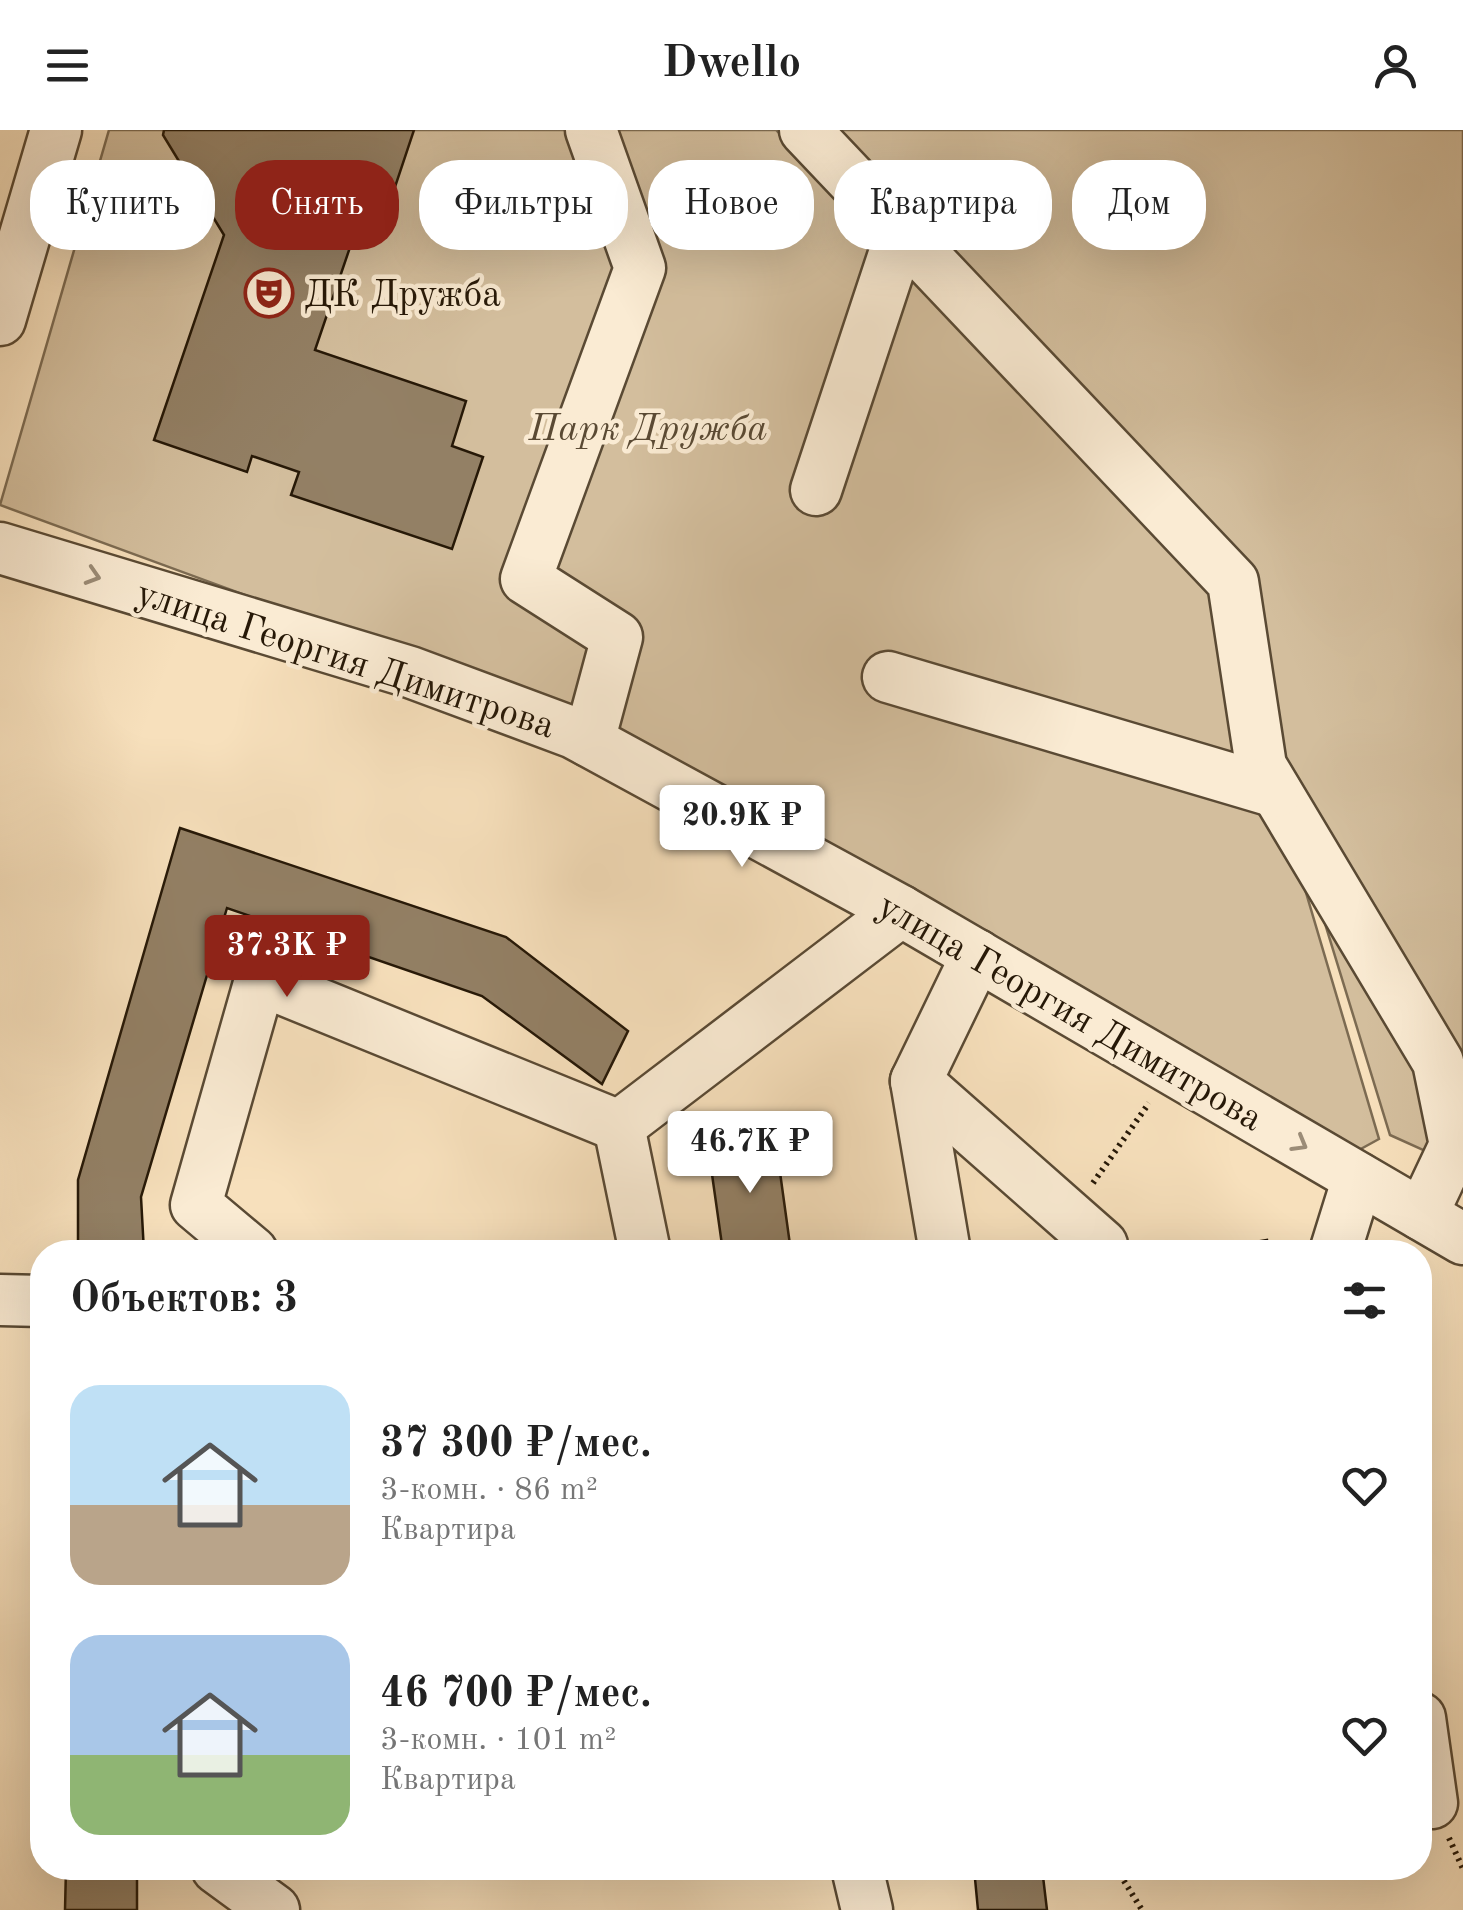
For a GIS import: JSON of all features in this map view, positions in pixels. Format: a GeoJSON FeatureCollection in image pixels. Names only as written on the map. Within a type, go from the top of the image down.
{"type":"FeatureCollection","features":[{"type":"Feature","properties":{"kind":"street"},"geometry":{"type":"LineString","coordinates":[[0,320],[56,130]]}},
{"type":"Feature","properties":{"kind":"street"},"geometry":{"type":"LineString","coordinates":[[589,742],[617,637],[526,579],[640,268],[590,130]]}},
{"type":"Feature","properties":{"kind":"street"},"geometry":{"type":"LineString","coordinates":[[805,130],[834,160]]}},
{"type":"Feature","properties":{"kind":"street"},"geometry":{"type":"LineString","coordinates":[[816,490],[895,250]]}},
{"type":"Feature","properties":{"kind":"street"},"geometry":{"type":"LineString","coordinates":[[921,250],[1233,582],[1261,766],[1438,1062],[1455,1144],[1442,1227]]}},
{"type":"Feature","properties":{"kind":"street","name":"улица Георгия Димитрова"},"geometry":{"type":"LineString","coordinates":[[0,548],[410,672],[574,733],[901,911],[1442,1227]]}},
{"type":"Feature","properties":{"kind":"street"},"geometry":{"type":"LineString","coordinates":[[888,677],[1276,792]]}},
{"type":"Feature","properties":{"kind":"street"},"geometry":{"type":"LineString","coordinates":[[620,1126],[901,911]]}},
{"type":"Feature","properties":{"kind":"street"},"geometry":{"type":"LineString","coordinates":[[943,1240],[916,1081],[976,955]]}},
{"type":"Feature","properties":{"kind":"street"},"geometry":{"type":"LineString","coordinates":[[237,1240],[196,1206],[260,980],[620,1126]]}},
{"type":"Feature","properties":{"kind":"street"},"geometry":{"type":"LineString","coordinates":[[916,1081],[1085,1231]]}},
{"type":"Feature","properties":{"kind":"street"},"geometry":{"type":"LineString","coordinates":[[620,1126],[643,1240]]}},
{"type":"Feature","properties":{"kind":"street"},"geometry":{"type":"LineString","coordinates":[[1339,1240],[1358,1178]]}},
{"type":"Feature","properties":{"kind":"street"},"geometry":{"type":"LineString","coordinates":[[0,1300],[30,1300]]}},
{"type":"Feature","properties":{"kind":"street"},"geometry":{"type":"LineString","coordinates":[[233,1880],[274,1910]]}},
{"type":"Feature","properties":{"kind":"street"},"geometry":{"type":"LineString","coordinates":[[860,1880],[867,1910]]}},
{"type":"Feature","properties":{"kind":"path"},"geometry":{"type":"LineString","coordinates":[[1085,1231],[1174,1070]]}},
{"type":"Feature","properties":{"kind":"path"},"geometry":{"type":"LineString","coordinates":[[1123,1880],[1142,1910]]}},
{"type":"Feature","properties":{"kind":"green space","name":"Парк Дружба"},"geometry":{"type":"Polygon","coordinates":[[[109,130],[776,130],[805,160],[648,160],[648,250],[814,250],[814,169],[834,190],[834,250],[892,250],[1214,582],[1379,1139],[1346,1157],[572,715],[0,505],[74,250],[215,250],[215,160],[100,160],[109,130]]]}},
{"type":"Feature","properties":{"kind":"green space"},"geometry":{"type":"Polygon","coordinates":[[[785,130],[1463,130],[1463,1168],[1390,1135],[1220,582],[900,250],[1052,250],[1052,160],[834,160],[834,181],[785,130]]]}},
{"type":"Feature","properties":{"kind":"building","name":"ДК Дружба"},"geometry":{"type":"Polygon","coordinates":[[[164,130],[414,130],[399,175],[399,160],[235,160],[235,250],[349,250],[315,350],[466,401],[452,446],[483,457],[452,549],[291,495],[299,472],[252,456],[247,472],[154,440],[224,235],[215,220],[215,160],[178,160],[163,135],[164,130]]]}},
{"type":"Feature","properties":{"kind":"building"},"geometry":{"type":"Polygon","coordinates":[[[180,828],[506,937],[628,1031],[602,1084],[482,996],[227,908],[141,1197],[143,1240],[78,1240],[78,1180],[180,828]]]}},
{"type":"Feature","properties":{"kind":"building"},"geometry":{"type":"Polygon","coordinates":[[[775,1136],[789,1240],[721,1240],[708,1146],[775,1136]]]}},
{"type":"Feature","properties":{"kind":"building"},"geometry":{"type":"Polygon","coordinates":[[[66,1880],[137,1880],[137,1910],[65,1910],[66,1880]]]}},
{"type":"Feature","properties":{"kind":"building"},"geometry":{"type":"Polygon","coordinates":[[[975,1880],[1043,1880],[1047,1910],[978,1910],[975,1880]]]}},
{"type":"Feature","properties":{"kind":"place","name":"ДК Дружба"},"geometry":{"type":"Point","coordinates":[269,293]}}]}
